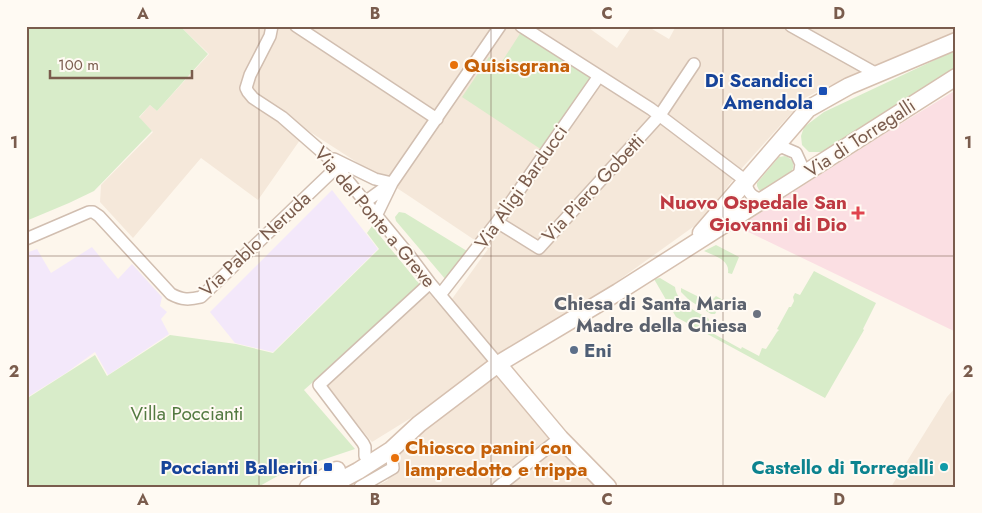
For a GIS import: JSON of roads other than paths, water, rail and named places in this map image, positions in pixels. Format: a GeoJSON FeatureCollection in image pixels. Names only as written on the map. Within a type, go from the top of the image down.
{"type":"FeatureCollection","features":[{"type":"Feature","properties":{"kind":"main road","name":"Via di Torregalli"},"geometry":{"type":"LineString","coordinates":[[688,248],[808,110],[849,86],[956,41]]}},
{"type":"Feature","properties":{"kind":"main road","name":"Via di Torregalli"},"geometry":{"type":"LineString","coordinates":[[419,424],[498,364],[585,313],[956,77]]}},
{"type":"Feature","properties":{"kind":"main road"},"geometry":{"type":"LineString","coordinates":[[498,364],[560,438],[608,487]]}},
{"type":"Feature","properties":{"kind":"main road"},"geometry":{"type":"LineString","coordinates":[[338,481],[364,456],[419,424]]}},
{"type":"Feature","properties":{"kind":"main road"},"geometry":{"type":"LineString","coordinates":[[308,487],[338,481],[391,450],[419,424]]}},
{"type":"Feature","properties":{"kind":"street","name":"Via del Ponte a Greve"},"geometry":{"type":"LineString","coordinates":[[272,26],[270,36],[250,76],[246,88],[248,92],[282,117],[337,167],[498,364]]}},
{"type":"Feature","properties":{"kind":"street"},"geometry":{"type":"LineString","coordinates":[[296,26],[436,119]]}},
{"type":"Feature","properties":{"kind":"street"},"geometry":{"type":"LineString","coordinates":[[376,216],[392,183],[500,26]]}},
{"type":"Feature","properties":{"kind":"street"},"geometry":{"type":"LineString","coordinates":[[521,26],[660,115],[746,181],[747,188],[752,196],[764,199]]}},
{"type":"Feature","properties":{"kind":"street"},"geometry":{"type":"LineString","coordinates":[[792,26],[877,74]]}},
{"type":"Feature","properties":{"kind":"street"},"geometry":{"type":"LineString","coordinates":[[660,115],[694,64]]}},
{"type":"Feature","properties":{"kind":"street","name":"Via Aligi Barducci"},"geometry":{"type":"LineString","coordinates":[[440,295],[497,222],[599,76]]}},
{"type":"Feature","properties":{"kind":"street","name":"Via Piero Gobetti"},"geometry":{"type":"LineString","coordinates":[[497,222],[538,248],[660,115]]}},
{"type":"Feature","properties":{"kind":"street"},"geometry":{"type":"LineString","coordinates":[[774,150],[786,148],[792,150],[798,156],[801,164],[799,178]]}},
{"type":"Feature","properties":{"kind":"street"},"geometry":{"type":"LineString","coordinates":[[324,154],[375,179],[392,183]]}},
{"type":"Feature","properties":{"kind":"street","name":"Via Pablo Neruda"},"geometry":{"type":"LineString","coordinates":[[26,239],[93,212],[99,216],[171,294],[185,300],[201,297],[337,167]]}},
{"type":"Feature","properties":{"kind":"street"},"geometry":{"type":"LineString","coordinates":[[365,202],[392,183]]}},
{"type":"Feature","properties":{"kind":"street"},"geometry":{"type":"LineString","coordinates":[[364,456],[365,447],[363,443],[319,385],[430,283]]}},
{"type":"Feature","properties":{"kind":"street"},"geometry":{"type":"LineString","coordinates":[[498,487],[560,438]]}},
{"type":"Feature","properties":{"kind":"street"},"geometry":{"type":"LineString","coordinates":[[360,487],[393,468],[391,450]]}},
{"type":"Feature","properties":{"kind":"place","name":"Quisisgrana"},"geometry":{"type":"Point","coordinates":[454,65]}},
{"type":"Feature","properties":{"kind":"place","name":"Di Scandicci Amendola"},"geometry":{"type":"Point","coordinates":[823,91]}},
{"type":"Feature","properties":{"kind":"place","name":"Nuovo Ospedale San Giovanni di Dio"},"geometry":{"type":"Point","coordinates":[858,213]}},
{"type":"Feature","properties":{"kind":"place","name":"Chiesa di Santa Maria Madre della Chiesa"},"geometry":{"type":"Point","coordinates":[757,314]}},
{"type":"Feature","properties":{"kind":"place","name":"Eni"},"geometry":{"type":"Point","coordinates":[574,350]}},
{"type":"Feature","properties":{"kind":"place","name":"Chiosco panini con lampredotto e trippa"},"geometry":{"type":"Point","coordinates":[395,458]}},
{"type":"Feature","properties":{"kind":"place","name":"Poccianti Ballerini"},"geometry":{"type":"Point","coordinates":[328,467]}},
{"type":"Feature","properties":{"kind":"place","name":"Castello di Torregalli"},"geometry":{"type":"Point","coordinates":[944,467]}},
{"type":"Feature","properties":{"kind":"park label","name":"Villa Poccianti"},"geometry":{"type":"Point","coordinates":[187,413]}}]}
